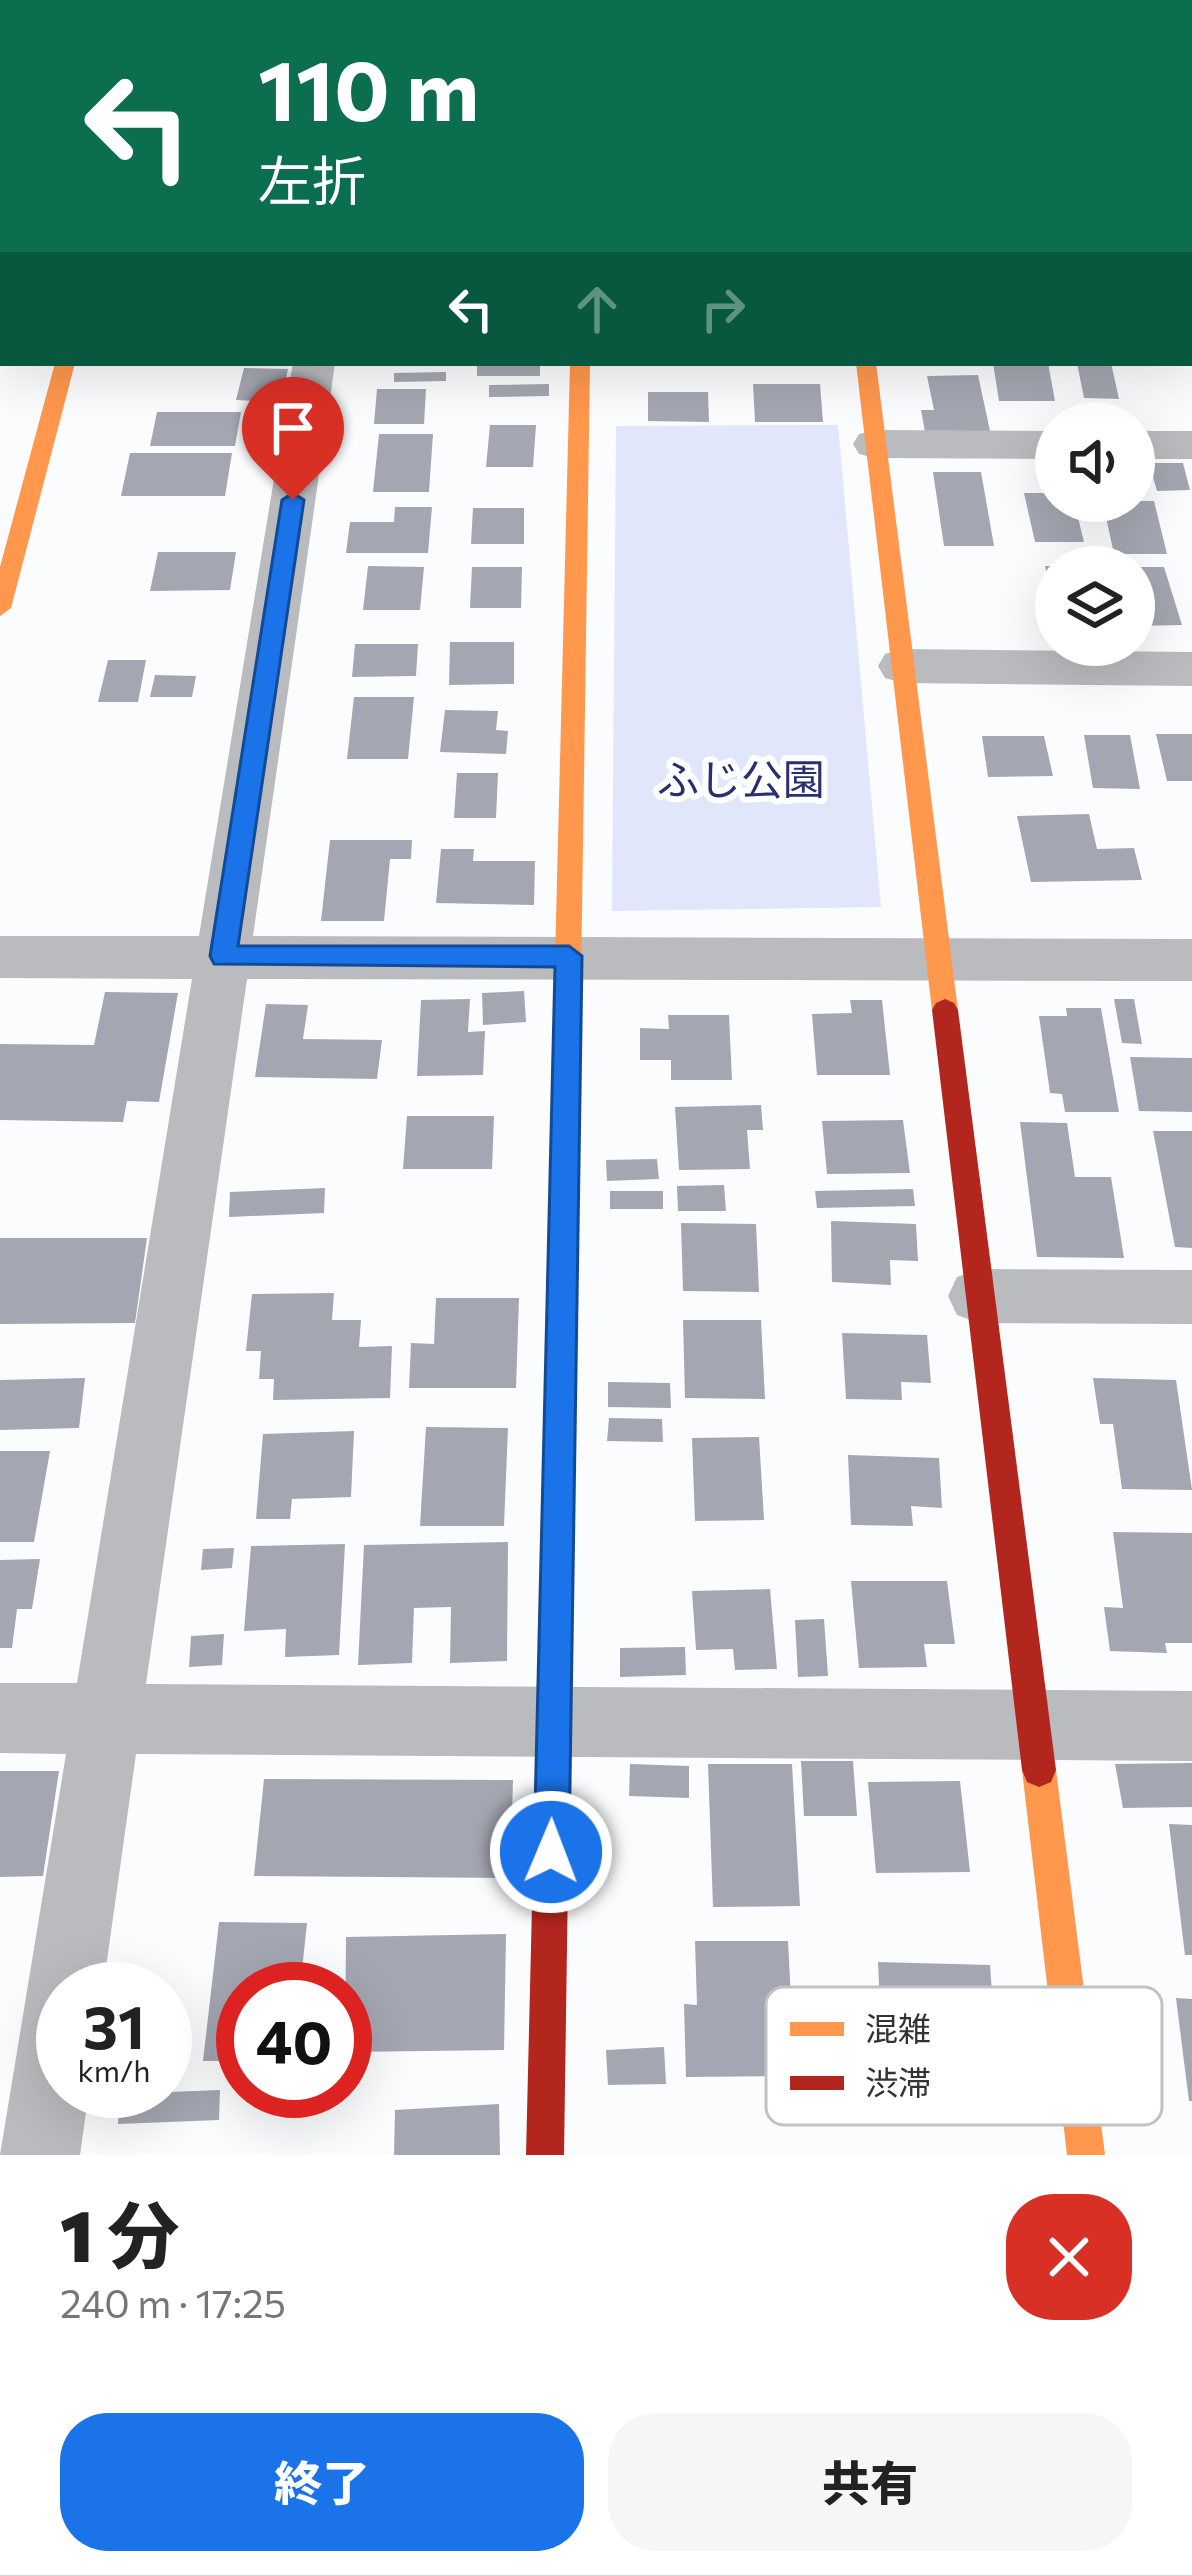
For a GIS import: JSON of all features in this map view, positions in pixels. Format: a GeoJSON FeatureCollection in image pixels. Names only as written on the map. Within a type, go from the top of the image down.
{"type":"FeatureCollection","features":[{"type":"Feature","properties":{"kind":"street"},"geometry":{"type":"LineString","coordinates":[[1,601],[12,514],[64,366]]}},
{"type":"Feature","properties":{"kind":"street"},"geometry":{"type":"LineString","coordinates":[[69,1962],[314,366]]}},
{"type":"Feature","properties":{"kind":"street"},"geometry":{"type":"LineString","coordinates":[[544,2155],[580,366]]}},
{"type":"Feature","properties":{"kind":"street"},"geometry":{"type":"LineString","coordinates":[[866,366],[1065,1987]]}},
{"type":"Feature","properties":{"kind":"street"},"geometry":{"type":"LineString","coordinates":[[875,444],[1035,445]]}},
{"type":"Feature","properties":{"kind":"street"},"geometry":{"type":"LineString","coordinates":[[1155,445],[1192,446]]}},
{"type":"Feature","properties":{"kind":"street"},"geometry":{"type":"LineString","coordinates":[[902,666],[1192,669]]}},
{"type":"Feature","properties":{"kind":"street"},"geometry":{"type":"LineString","coordinates":[[0,957],[1192,960]]}},
{"type":"Feature","properties":{"kind":"street"},"geometry":{"type":"LineString","coordinates":[[979,1296],[1192,1298]]}},
{"type":"Feature","properties":{"kind":"street"},"geometry":{"type":"LineString","coordinates":[[0,1718],[1192,1726]]}},
{"type":"Feature","properties":{"kind":"street"},"geometry":{"type":"LineString","coordinates":[[40,2155],[46,2118]]}},
{"type":"Feature","properties":{"kind":"street"},"geometry":{"type":"LineString","coordinates":[[1082,2125],[1086,2155]]}},
{"type":"Feature","properties":{"kind":"green space","name":"ふじ公園"},"geometry":{"type":"Polygon","coordinates":[[[838,425],[881,907],[612,911],[616,426],[838,425]]]}},
{"type":"Feature","properties":{"kind":"building"},"geometry":{"type":"Polygon","coordinates":[[[477,366],[540,366],[540,376],[477,376],[477,366]]]}},
{"type":"Feature","properties":{"kind":"building"},"geometry":{"type":"Polygon","coordinates":[[[993,366],[1049,366],[1055,401],[999,401],[993,366]]]}},
{"type":"Feature","properties":{"kind":"building"},"geometry":{"type":"Polygon","coordinates":[[[1078,366],[1112,366],[1119,399],[1084,398],[1078,366]]]}},
{"type":"Feature","properties":{"kind":"building"},"geometry":{"type":"Polygon","coordinates":[[[244,368],[288,369],[281,402],[236,400],[244,368]]]}},
{"type":"Feature","properties":{"kind":"building"},"geometry":{"type":"Polygon","coordinates":[[[446,372],[446,381],[394,382],[394,373],[446,372]]]}},
{"type":"Feature","properties":{"kind":"building"},"geometry":{"type":"Polygon","coordinates":[[[978,375],[990,431],[925,432],[921,410],[934,410],[927,376],[978,375]]]}},
{"type":"Feature","properties":{"kind":"building"},"geometry":{"type":"Polygon","coordinates":[[[549,384],[549,396],[489,397],[489,385],[549,384]]]}},
{"type":"Feature","properties":{"kind":"building"},"geometry":{"type":"Polygon","coordinates":[[[753,384],[820,384],[823,422],[755,422],[753,384]]]}},
{"type":"Feature","properties":{"kind":"building"},"geometry":{"type":"Polygon","coordinates":[[[377,389],[426,389],[424,424],[374,424],[377,389]]]}},
{"type":"Feature","properties":{"kind":"building"},"geometry":{"type":"Polygon","coordinates":[[[648,392],[708,392],[709,422],[648,421],[648,392]]]}},
{"type":"Feature","properties":{"kind":"building"},"geometry":{"type":"Polygon","coordinates":[[[157,412],[241,412],[235,446],[150,446],[157,412]]]}},
{"type":"Feature","properties":{"kind":"building"},"geometry":{"type":"Polygon","coordinates":[[[490,425],[536,425],[533,467],[486,467],[490,425]]]}},
{"type":"Feature","properties":{"kind":"building"},"geometry":{"type":"Polygon","coordinates":[[[379,434],[433,434],[429,492],[373,492],[379,434]]]}},
{"type":"Feature","properties":{"kind":"building"},"geometry":{"type":"Polygon","coordinates":[[[130,453],[232,453],[225,496],[121,496],[130,453]]]}},
{"type":"Feature","properties":{"kind":"building"},"geometry":{"type":"Polygon","coordinates":[[[1155,463],[1183,463],[1190,490],[1157,491],[1155,463]]]}},
{"type":"Feature","properties":{"kind":"building"},"geometry":{"type":"Polygon","coordinates":[[[933,472],[981,472],[994,546],[944,546],[933,472]]]}},
{"type":"Feature","properties":{"kind":"building"},"geometry":{"type":"Polygon","coordinates":[[[1024,493],[1035,493],[1035,522],[1079,522],[1084,542],[1035,542],[1024,493]]]}},
{"type":"Feature","properties":{"kind":"building"},"geometry":{"type":"Polygon","coordinates":[[[1155,505],[1167,554],[1155,554],[1155,546],[1112,546],[1107,522],[1155,522],[1155,505]]]}},
{"type":"Feature","properties":{"kind":"building"},"geometry":{"type":"Polygon","coordinates":[[[395,507],[432,507],[428,553],[346,553],[350,522],[394,522],[395,507]]]}},
{"type":"Feature","properties":{"kind":"building"},"geometry":{"type":"Polygon","coordinates":[[[473,508],[524,508],[524,544],[471,544],[473,508]]]}},
{"type":"Feature","properties":{"kind":"building"},"geometry":{"type":"Polygon","coordinates":[[[158,552],[236,552],[230,590],[150,591],[158,552]]]}},
{"type":"Feature","properties":{"kind":"building"},"geometry":{"type":"Polygon","coordinates":[[[368,566],[424,567],[420,610],[363,610],[368,566]]]}},
{"type":"Feature","properties":{"kind":"building"},"geometry":{"type":"Polygon","coordinates":[[[472,567],[522,567],[521,608],[470,608],[472,567]]]}},
{"type":"Feature","properties":{"kind":"building"},"geometry":{"type":"Polygon","coordinates":[[[1155,567],[1164,567],[1182,625],[1155,626],[1155,567]]]}},
{"type":"Feature","properties":{"kind":"building"},"geometry":{"type":"Polygon","coordinates":[[[450,642],[514,642],[514,684],[449,685],[450,642]]]}},
{"type":"Feature","properties":{"kind":"building"},"geometry":{"type":"Polygon","coordinates":[[[355,644],[418,644],[416,676],[352,677],[355,644]]]}},
{"type":"Feature","properties":{"kind":"building"},"geometry":{"type":"Polygon","coordinates":[[[108,660],[146,660],[138,702],[98,702],[108,660]]]}},
{"type":"Feature","properties":{"kind":"building"},"geometry":{"type":"Polygon","coordinates":[[[155,675],[196,676],[192,697],[150,697],[155,675]]]}},
{"type":"Feature","properties":{"kind":"building"},"geometry":{"type":"Polygon","coordinates":[[[354,697],[414,697],[408,759],[347,759],[354,697]]]}},
{"type":"Feature","properties":{"kind":"building"},"geometry":{"type":"Polygon","coordinates":[[[445,710],[498,711],[496,730],[508,731],[506,754],[440,752],[445,710]]]}},
{"type":"Feature","properties":{"kind":"building"},"geometry":{"type":"Polygon","coordinates":[[[1156,734],[1192,734],[1192,781],[1167,781],[1156,734]]]}},
{"type":"Feature","properties":{"kind":"building"},"geometry":{"type":"Polygon","coordinates":[[[1084,735],[1130,735],[1140,789],[1093,788],[1084,735]]]}},
{"type":"Feature","properties":{"kind":"building"},"geometry":{"type":"Polygon","coordinates":[[[982,736],[1044,736],[1053,776],[988,777],[982,736]]]}},
{"type":"Feature","properties":{"kind":"building"},"geometry":{"type":"Polygon","coordinates":[[[457,773],[498,773],[496,818],[454,818],[457,773]]]}},
{"type":"Feature","properties":{"kind":"building"},"geometry":{"type":"Polygon","coordinates":[[[1089,814],[1097,849],[1134,848],[1142,880],[1031,882],[1017,816],[1089,814]]]}},
{"type":"Feature","properties":{"kind":"building"},"geometry":{"type":"Polygon","coordinates":[[[330,840],[412,840],[411,859],[390,859],[384,921],[321,921],[330,840]]]}},
{"type":"Feature","properties":{"kind":"building"},"geometry":{"type":"Polygon","coordinates":[[[441,849],[474,849],[473,861],[535,861],[534,905],[436,903],[441,849]]]}},
{"type":"Feature","properties":{"kind":"building"},"geometry":{"type":"Polygon","coordinates":[[[524,991],[526,1022],[483,1025],[482,993],[524,991]]]}},
{"type":"Feature","properties":{"kind":"building"},"geometry":{"type":"Polygon","coordinates":[[[105,992],[178,993],[159,1102],[127,1101],[123,1122],[0,1120],[0,1044],[94,1045],[105,992]]]}},
{"type":"Feature","properties":{"kind":"building"},"geometry":{"type":"Polygon","coordinates":[[[470,999],[468,1032],[485,1031],[483,1075],[417,1076],[421,1000],[470,999]]]}},
{"type":"Feature","properties":{"kind":"building"},"geometry":{"type":"Polygon","coordinates":[[[1114,999],[1134,999],[1142,1044],[1122,1043],[1114,999]]]}},
{"type":"Feature","properties":{"kind":"building"},"geometry":{"type":"Polygon","coordinates":[[[850,1000],[882,1000],[890,1075],[817,1075],[812,1014],[852,1013],[850,1000]]]}},
{"type":"Feature","properties":{"kind":"building"},"geometry":{"type":"Polygon","coordinates":[[[266,1004],[308,1005],[303,1039],[382,1040],[377,1079],[255,1077],[266,1004]]]}},
{"type":"Feature","properties":{"kind":"building"},"geometry":{"type":"Polygon","coordinates":[[[1066,1008],[1101,1008],[1119,1112],[1065,1112],[1062,1094],[1050,1093],[1039,1016],[1067,1016],[1066,1008]]]}},
{"type":"Feature","properties":{"kind":"building"},"geometry":{"type":"Polygon","coordinates":[[[668,1015],[729,1015],[732,1080],[671,1080],[671,1060],[640,1060],[640,1028],[669,1029],[668,1015]]]}},
{"type":"Feature","properties":{"kind":"building"},"geometry":{"type":"Polygon","coordinates":[[[1130,1057],[1192,1058],[1192,1112],[1139,1111],[1130,1057]]]}},
{"type":"Feature","properties":{"kind":"building"},"geometry":{"type":"Polygon","coordinates":[[[761,1105],[763,1130],[747,1130],[750,1169],[679,1170],[675,1107],[761,1105]]]}},
{"type":"Feature","properties":{"kind":"building"},"geometry":{"type":"Polygon","coordinates":[[[407,1116],[494,1116],[492,1169],[403,1169],[407,1116]]]}},
{"type":"Feature","properties":{"kind":"building"},"geometry":{"type":"Polygon","coordinates":[[[903,1120],[910,1173],[827,1174],[822,1121],[903,1120]]]}},
{"type":"Feature","properties":{"kind":"building"},"geometry":{"type":"Polygon","coordinates":[[[1020,1122],[1067,1123],[1075,1177],[1111,1177],[1124,1258],[1037,1257],[1020,1122]]]}},
{"type":"Feature","properties":{"kind":"building"},"geometry":{"type":"Polygon","coordinates":[[[1153,1131],[1192,1131],[1192,1248],[1175,1247],[1153,1131]]]}},
{"type":"Feature","properties":{"kind":"building"},"geometry":{"type":"Polygon","coordinates":[[[657,1159],[659,1179],[607,1181],[606,1160],[657,1159]]]}},
{"type":"Feature","properties":{"kind":"building"},"geometry":{"type":"Polygon","coordinates":[[[724,1185],[726,1211],[678,1211],[677,1186],[724,1185]]]}},
{"type":"Feature","properties":{"kind":"building"},"geometry":{"type":"Polygon","coordinates":[[[325,1188],[324,1213],[229,1217],[230,1192],[325,1188]]]}},
{"type":"Feature","properties":{"kind":"building"},"geometry":{"type":"Polygon","coordinates":[[[913,1189],[915,1206],[817,1208],[815,1191],[913,1189]]]}},
{"type":"Feature","properties":{"kind":"building"},"geometry":{"type":"Polygon","coordinates":[[[610,1191],[663,1191],[663,1209],[610,1209],[610,1191]]]}},
{"type":"Feature","properties":{"kind":"building"},"geometry":{"type":"Polygon","coordinates":[[[831,1221],[916,1224],[918,1261],[890,1260],[891,1285],[832,1282],[831,1221]]]}},
{"type":"Feature","properties":{"kind":"building"},"geometry":{"type":"Polygon","coordinates":[[[681,1223],[756,1224],[759,1292],[683,1291],[681,1223]]]}},
{"type":"Feature","properties":{"kind":"building"},"geometry":{"type":"Polygon","coordinates":[[[0,1238],[147,1238],[135,1323],[0,1324],[0,1238]]]}},
{"type":"Feature","properties":{"kind":"building"},"geometry":{"type":"Polygon","coordinates":[[[334,1293],[332,1320],[361,1320],[359,1347],[392,1346],[390,1398],[273,1400],[274,1379],[259,1379],[261,1351],[246,1351],[252,1294],[334,1293]]]}},
{"type":"Feature","properties":{"kind":"building"},"geometry":{"type":"Polygon","coordinates":[[[436,1298],[519,1298],[516,1388],[409,1388],[411,1343],[434,1344],[436,1298]]]}},
{"type":"Feature","properties":{"kind":"building"},"geometry":{"type":"Polygon","coordinates":[[[683,1320],[761,1320],[765,1399],[685,1398],[683,1320]]]}},
{"type":"Feature","properties":{"kind":"building"},"geometry":{"type":"Polygon","coordinates":[[[842,1333],[927,1335],[931,1383],[901,1382],[902,1400],[846,1399],[842,1333]]]}},
{"type":"Feature","properties":{"kind":"building"},"geometry":{"type":"Polygon","coordinates":[[[85,1378],[79,1428],[0,1430],[0,1380],[85,1378]]]}},
{"type":"Feature","properties":{"kind":"building"},"geometry":{"type":"Polygon","coordinates":[[[1093,1378],[1176,1380],[1192,1490],[1122,1489],[1113,1424],[1100,1424],[1093,1378]]]}},
{"type":"Feature","properties":{"kind":"building"},"geometry":{"type":"Polygon","coordinates":[[[608,1382],[670,1383],[671,1408],[608,1407],[608,1382]]]}},
{"type":"Feature","properties":{"kind":"building"},"geometry":{"type":"Polygon","coordinates":[[[609,1418],[662,1419],[663,1442],[607,1441],[609,1418]]]}},
{"type":"Feature","properties":{"kind":"building"},"geometry":{"type":"Polygon","coordinates":[[[426,1427],[508,1428],[504,1526],[420,1526],[426,1427]]]}},
{"type":"Feature","properties":{"kind":"building"},"geometry":{"type":"Polygon","coordinates":[[[354,1431],[351,1497],[292,1499],[290,1519],[256,1519],[263,1434],[354,1431]]]}},
{"type":"Feature","properties":{"kind":"building"},"geometry":{"type":"Polygon","coordinates":[[[759,1437],[764,1520],[695,1521],[692,1438],[759,1437]]]}},
{"type":"Feature","properties":{"kind":"building"},"geometry":{"type":"Polygon","coordinates":[[[0,1451],[50,1451],[34,1542],[0,1542],[0,1451]]]}},
{"type":"Feature","properties":{"kind":"building"},"geometry":{"type":"Polygon","coordinates":[[[848,1455],[939,1458],[942,1508],[911,1506],[913,1526],[851,1525],[848,1455]]]}},
{"type":"Feature","properties":{"kind":"building"},"geometry":{"type":"Polygon","coordinates":[[[1113,1532],[1192,1533],[1192,1643],[1165,1643],[1167,1653],[1110,1651],[1104,1607],[1123,1608],[1113,1532]]]}},
{"type":"Feature","properties":{"kind":"building"},"geometry":{"type":"Polygon","coordinates":[[[508,1542],[507,1661],[450,1663],[451,1607],[414,1608],[412,1663],[358,1665],[364,1545],[508,1542]]]}},
{"type":"Feature","properties":{"kind":"building"},"geometry":{"type":"Polygon","coordinates":[[[345,1544],[339,1655],[285,1657],[286,1629],[244,1631],[251,1546],[345,1544]]]}},
{"type":"Feature","properties":{"kind":"building"},"geometry":{"type":"Polygon","coordinates":[[[234,1548],[232,1568],[201,1570],[203,1549],[234,1548]]]}},
{"type":"Feature","properties":{"kind":"building"},"geometry":{"type":"Polygon","coordinates":[[[40,1559],[32,1609],[17,1609],[12,1648],[0,1648],[0,1560],[40,1559]]]}},
{"type":"Feature","properties":{"kind":"building"},"geometry":{"type":"Polygon","coordinates":[[[851,1581],[947,1581],[955,1644],[924,1644],[927,1667],[859,1668],[851,1581]]]}},
{"type":"Feature","properties":{"kind":"building"},"geometry":{"type":"Polygon","coordinates":[[[770,1589],[777,1669],[735,1670],[733,1649],[696,1650],[692,1591],[770,1589]]]}},
{"type":"Feature","properties":{"kind":"building"},"geometry":{"type":"Polygon","coordinates":[[[824,1619],[828,1676],[798,1677],[795,1620],[824,1619]]]}},
{"type":"Feature","properties":{"kind":"building"},"geometry":{"type":"Polygon","coordinates":[[[224,1634],[222,1665],[189,1667],[191,1636],[224,1634]]]}},
{"type":"Feature","properties":{"kind":"building"},"geometry":{"type":"Polygon","coordinates":[[[685,1647],[686,1675],[620,1677],[620,1648],[685,1647]]]}},
{"type":"Feature","properties":{"kind":"building"},"geometry":{"type":"Polygon","coordinates":[[[801,1761],[853,1761],[857,1816],[804,1816],[801,1761]]]}},
{"type":"Feature","properties":{"kind":"building"},"geometry":{"type":"Polygon","coordinates":[[[1192,1763],[1192,1807],[1123,1808],[1115,1764],[1192,1763]]]}},
{"type":"Feature","properties":{"kind":"building"},"geometry":{"type":"Polygon","coordinates":[[[630,1764],[689,1766],[689,1798],[629,1796],[630,1764]]]}},
{"type":"Feature","properties":{"kind":"building"},"geometry":{"type":"Polygon","coordinates":[[[708,1764],[792,1764],[800,1906],[713,1907],[708,1764]]]}},
{"type":"Feature","properties":{"kind":"building"},"geometry":{"type":"Polygon","coordinates":[[[0,1771],[59,1771],[43,1876],[0,1877],[0,1771]]]}},
{"type":"Feature","properties":{"kind":"building"},"geometry":{"type":"Polygon","coordinates":[[[264,1779],[513,1780],[510,1878],[254,1876],[264,1779]]]}},
{"type":"Feature","properties":{"kind":"building"},"geometry":{"type":"Polygon","coordinates":[[[960,1781],[970,1872],[876,1873],[868,1782],[960,1781]]]}},
{"type":"Feature","properties":{"kind":"building"},"geometry":{"type":"Polygon","coordinates":[[[1169,1824],[1192,1825],[1192,1955],[1185,1955],[1169,1824]]]}},
{"type":"Feature","properties":{"kind":"building"},"geometry":{"type":"Polygon","coordinates":[[[219,1922],[307,1923],[303,1962],[216,1962],[216,2061],[203,2061],[219,1922]]]}},
{"type":"Feature","properties":{"kind":"building"},"geometry":{"type":"Polygon","coordinates":[[[506,1934],[504,2050],[372,2052],[372,1962],[346,1962],[346,1937],[506,1934]]]}},
{"type":"Feature","properties":{"kind":"building"},"geometry":{"type":"Polygon","coordinates":[[[695,1941],[788,1941],[790,1987],[766,1987],[766,2076],[686,2077],[684,2004],[697,2005],[695,1941]]]}},
{"type":"Feature","properties":{"kind":"building"},"geometry":{"type":"Polygon","coordinates":[[[878,1962],[990,1965],[992,1987],[879,1987],[878,1962]]]}},
{"type":"Feature","properties":{"kind":"building"},"geometry":{"type":"Polygon","coordinates":[[[1176,1998],[1192,1999],[1192,2101],[1189,2101],[1176,1998]]]}},
{"type":"Feature","properties":{"kind":"building"},"geometry":{"type":"Polygon","coordinates":[[[664,2047],[666,2084],[608,2085],[606,2050],[664,2047]]]}},
{"type":"Feature","properties":{"kind":"building"},"geometry":{"type":"Polygon","coordinates":[[[216,2090],[219,2120],[118,2124],[118,2118],[192,2118],[192,2091],[216,2090]]]}},
{"type":"Feature","properties":{"kind":"building"},"geometry":{"type":"Polygon","coordinates":[[[499,2104],[500,2155],[394,2155],[395,2110],[499,2104]]]}},
{"type":"Feature","properties":{"kind":"traffic: slow"},"geometry":{"type":"LineString","coordinates":[[0,608],[64,366]]}},
{"type":"Feature","properties":{"kind":"traffic: slow"},"geometry":{"type":"LineString","coordinates":[[565,1119],[580,366]]}},
{"type":"Feature","properties":{"kind":"traffic: slow"},"geometry":{"type":"LineString","coordinates":[[866,366],[945,1010]]}},
{"type":"Feature","properties":{"kind":"traffic: slow"},"geometry":{"type":"LineString","coordinates":[[1039,1770],[1065,1987]]}},
{"type":"Feature","properties":{"kind":"traffic: slow"},"geometry":{"type":"LineString","coordinates":[[1082,2125],[1086,2155]]}},
{"type":"Feature","properties":{"kind":"traffic: jam"},"geometry":{"type":"LineString","coordinates":[[945,1010],[1039,1770]]}},
{"type":"Feature","properties":{"kind":"traffic: jam"},"geometry":{"type":"LineString","coordinates":[[545,2155],[565,1119]]}},
{"type":"Feature","properties":{"kind":"route"},"geometry":{"type":"LineString","coordinates":[[293,500],[223,956],[569,956],[551,1852]]}}]}
